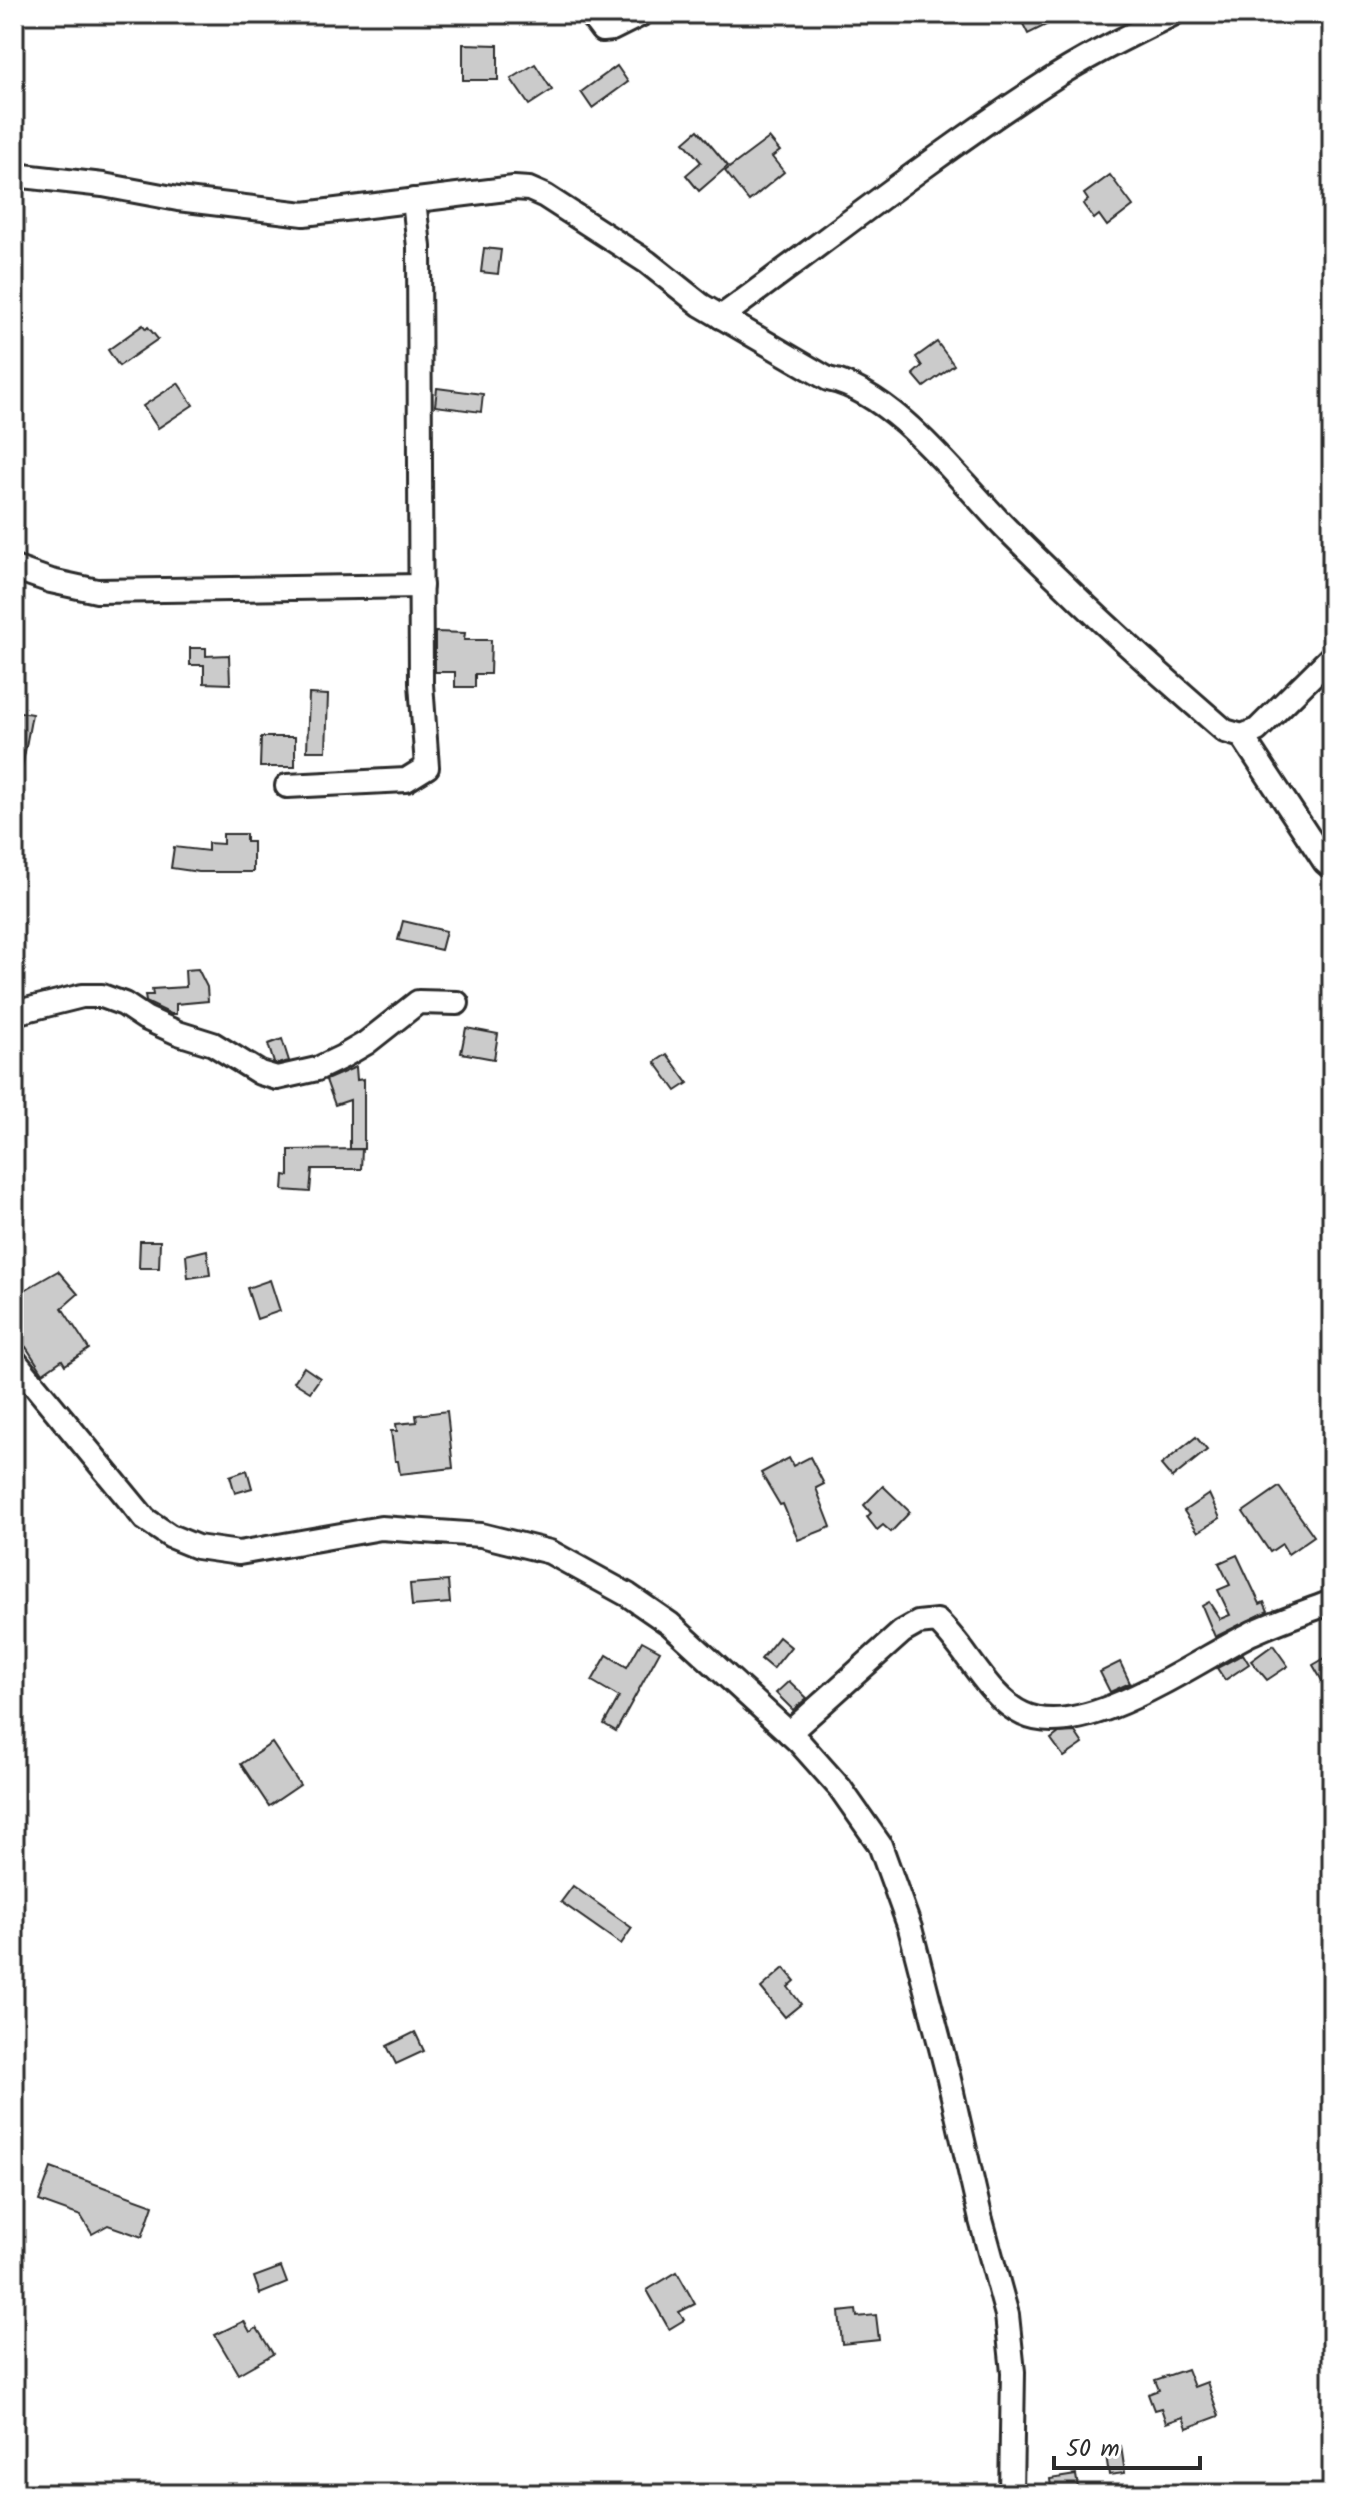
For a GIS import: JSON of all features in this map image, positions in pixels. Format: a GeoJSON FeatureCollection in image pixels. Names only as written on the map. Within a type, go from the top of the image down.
{"type":"FeatureCollection","features":[{"type":"Feature","properties":{"kind":"street"},"geometry":{"type":"LineString","coordinates":[[590,14],[602,30],[612,29],[642,14]]}},
{"type":"Feature","properties":{"kind":"street"},"geometry":{"type":"LineString","coordinates":[[721,317],[1045,84],[1109,46],[1173,14]]}},
{"type":"Feature","properties":{"kind":"street"},"geometry":{"type":"LineString","coordinates":[[14,175],[304,214],[514,188],[529,189],[545,196],[647,262],[701,305],[828,379],[866,392],[935,453],[1066,587],[1225,731],[1242,736],[1257,730],[1332,656]]}},
{"type":"Feature","properties":{"kind":"street"},"geometry":{"type":"LineString","coordinates":[[287,786],[406,780],[427,767],[421,683],[419,247],[414,200]]}},
{"type":"Feature","properties":{"kind":"street"},"geometry":{"type":"LineString","coordinates":[[14,568],[51,581],[97,591],[421,586]]}},
{"type":"Feature","properties":{"kind":"street"},"geometry":{"type":"LineString","coordinates":[[1242,736],[1325,862],[1332,868]]}},
{"type":"Feature","properties":{"kind":"street"},"geometry":{"type":"LineString","coordinates":[[14,1013],[82,996],[102,996],[124,1004],[178,1033],[213,1044],[260,1073],[277,1078],[317,1069],[342,1057],[366,1043],[418,1002],[457,1003]]}},
{"type":"Feature","properties":{"kind":"street"},"geometry":{"type":"LineString","coordinates":[[14,1360],[145,1519],[170,1536],[197,1547],[239,1553],[381,1528],[481,1535],[550,1552],[628,1595],[670,1624],[789,1733],[840,1788],[874,1835],[910,1928],[1007,2315],[1013,2372],[1011,2494]]}},
{"type":"Feature","properties":{"kind":"street"},"geometry":{"type":"LineString","coordinates":[[789,1733],[902,1632],[918,1623],[937,1621],[950,1632],[1002,1699],[1021,1714],[1043,1722],[1070,1720],[1097,1711],[1162,1683],[1253,1633],[1332,1602]]}},
{"type":"Feature","properties":{"kind":"building"},"geometry":{"type":"Polygon","coordinates":[[[1018,14],[1068,14],[1028,34],[1018,14]]]}},
{"type":"Feature","properties":{"kind":"building"},"geometry":{"type":"Polygon","coordinates":[[[463,44],[498,45],[498,80],[463,80],[463,44]]]}},
{"type":"Feature","properties":{"kind":"building"},"geometry":{"type":"Polygon","coordinates":[[[535,64],[552,90],[529,105],[511,79],[535,64]]]}},
{"type":"Feature","properties":{"kind":"building"},"geometry":{"type":"Polygon","coordinates":[[[617,66],[628,82],[592,108],[581,92],[617,66]]]}},
{"type":"Feature","properties":{"kind":"building"},"geometry":{"type":"Polygon","coordinates":[[[698,130],[728,166],[699,191],[686,175],[701,162],[684,142],[698,130]]]}},
{"type":"Feature","properties":{"kind":"building"},"geometry":{"type":"Polygon","coordinates":[[[769,138],[780,151],[772,157],[784,172],[749,201],[725,171],[769,138]]]}},
{"type":"Feature","properties":{"kind":"building"},"geometry":{"type":"Polygon","coordinates":[[[1110,175],[1133,206],[1107,226],[1099,215],[1094,219],[1083,204],[1088,200],[1084,194],[1110,175]]]}},
{"type":"Feature","properties":{"kind":"building"},"geometry":{"type":"Polygon","coordinates":[[[484,248],[501,250],[498,274],[481,272],[484,248]]]}},
{"type":"Feature","properties":{"kind":"building"},"geometry":{"type":"Polygon","coordinates":[[[143,325],[158,339],[119,366],[108,350],[143,325]]]}},
{"type":"Feature","properties":{"kind":"building"},"geometry":{"type":"Polygon","coordinates":[[[937,342],[954,365],[924,387],[913,374],[922,366],[916,357],[937,342]]]}},
{"type":"Feature","properties":{"kind":"building"},"geometry":{"type":"Polygon","coordinates":[[[178,383],[193,405],[158,428],[143,406],[178,383]]]}},
{"type":"Feature","properties":{"kind":"building"},"geometry":{"type":"Polygon","coordinates":[[[437,388],[483,394],[481,412],[435,406],[437,388]]]}},
{"type":"Feature","properties":{"kind":"building"},"geometry":{"type":"Polygon","coordinates":[[[435,632],[465,633],[464,640],[491,640],[490,674],[475,674],[475,687],[455,687],[455,672],[435,672],[435,632]]]}},
{"type":"Feature","properties":{"kind":"building"},"geometry":{"type":"Polygon","coordinates":[[[190,648],[206,648],[206,656],[229,655],[230,684],[204,683],[204,665],[190,665],[190,648]]]}},
{"type":"Feature","properties":{"kind":"building"},"geometry":{"type":"Polygon","coordinates":[[[309,694],[328,695],[326,751],[307,751],[309,694]]]}},
{"type":"Feature","properties":{"kind":"building"},"geometry":{"type":"Polygon","coordinates":[[[14,711],[32,714],[22,768],[14,767],[14,711]]]}},
{"type":"Feature","properties":{"kind":"building"},"geometry":{"type":"Polygon","coordinates":[[[261,737],[295,737],[295,767],[260,767],[261,737]]]}},
{"type":"Feature","properties":{"kind":"building"},"geometry":{"type":"Polygon","coordinates":[[[223,834],[246,834],[246,842],[253,842],[253,872],[199,872],[171,868],[174,847],[208,851],[208,843],[223,844],[223,834]]]}},
{"type":"Feature","properties":{"kind":"building"},"geometry":{"type":"Polygon","coordinates":[[[403,921],[446,931],[441,950],[398,940],[403,921]]]}},
{"type":"Feature","properties":{"kind":"building"},"geometry":{"type":"Polygon","coordinates":[[[198,969],[207,987],[208,1001],[176,1004],[176,1014],[146,1002],[145,995],[153,995],[152,989],[186,987],[185,970],[198,969]]]}},
{"type":"Feature","properties":{"kind":"building"},"geometry":{"type":"Polygon","coordinates":[[[466,1028],[498,1034],[494,1059],[461,1053],[466,1028]]]}},
{"type":"Feature","properties":{"kind":"building"},"geometry":{"type":"Polygon","coordinates":[[[282,1039],[289,1061],[277,1064],[268,1044],[282,1039]]]}},
{"type":"Feature","properties":{"kind":"building"},"geometry":{"type":"Polygon","coordinates":[[[667,1054],[688,1083],[676,1091],[655,1062],[667,1054]]]}},
{"type":"Feature","properties":{"kind":"building"},"geometry":{"type":"Polygon","coordinates":[[[356,1067],[357,1080],[364,1079],[364,1149],[350,1149],[350,1100],[335,1105],[326,1080],[356,1067]]]}},
{"type":"Feature","properties":{"kind":"building"},"geometry":{"type":"Polygon","coordinates":[[[362,1149],[361,1169],[312,1169],[310,1192],[283,1190],[284,1175],[289,1176],[289,1150],[362,1149]]]}},
{"type":"Feature","properties":{"kind":"building"},"geometry":{"type":"Polygon","coordinates":[[[140,1241],[160,1241],[159,1268],[139,1268],[140,1241]]]}},
{"type":"Feature","properties":{"kind":"building"},"geometry":{"type":"Polygon","coordinates":[[[207,1250],[210,1275],[188,1278],[186,1255],[207,1250]]]}},
{"type":"Feature","properties":{"kind":"building"},"geometry":{"type":"Polygon","coordinates":[[[58,1271],[78,1294],[62,1308],[89,1349],[65,1365],[62,1360],[43,1373],[26,1347],[23,1349],[14,1339],[14,1296],[58,1271]]]}},
{"type":"Feature","properties":{"kind":"building"},"geometry":{"type":"Polygon","coordinates":[[[270,1280],[280,1311],[257,1319],[247,1288],[270,1280]]]}},
{"type":"Feature","properties":{"kind":"building"},"geometry":{"type":"Polygon","coordinates":[[[304,1367],[320,1378],[310,1392],[294,1382],[304,1367]]]}},
{"type":"Feature","properties":{"kind":"building"},"geometry":{"type":"Polygon","coordinates":[[[447,1411],[453,1468],[400,1474],[391,1431],[397,1431],[396,1424],[417,1422],[416,1415],[447,1411]]]}},
{"type":"Feature","properties":{"kind":"building"},"geometry":{"type":"Polygon","coordinates":[[[1196,1437],[1207,1450],[1172,1478],[1161,1465],[1196,1437]]]}},
{"type":"Feature","properties":{"kind":"building"},"geometry":{"type":"Polygon","coordinates":[[[810,1457],[824,1484],[816,1488],[831,1527],[798,1540],[783,1504],[780,1505],[761,1473],[789,1458],[793,1466],[810,1457]]]}},
{"type":"Feature","properties":{"kind":"building"},"geometry":{"type":"Polygon","coordinates":[[[247,1470],[252,1488],[235,1493],[230,1476],[247,1470]]]}},
{"type":"Feature","properties":{"kind":"building"},"geometry":{"type":"Polygon","coordinates":[[[883,1486],[910,1512],[891,1532],[883,1525],[877,1530],[867,1517],[871,1513],[864,1505],[883,1486]]]}},
{"type":"Feature","properties":{"kind":"building"},"geometry":{"type":"Polygon","coordinates":[[[1279,1487],[1314,1536],[1288,1554],[1282,1544],[1270,1552],[1243,1512],[1279,1487]]]}},
{"type":"Feature","properties":{"kind":"building"},"geometry":{"type":"Polygon","coordinates":[[[1209,1494],[1220,1518],[1198,1532],[1184,1511],[1209,1494]]]}},
{"type":"Feature","properties":{"kind":"building"},"geometry":{"type":"Polygon","coordinates":[[[1237,1555],[1260,1604],[1264,1602],[1268,1611],[1215,1637],[1202,1606],[1209,1602],[1220,1619],[1230,1615],[1218,1590],[1230,1585],[1219,1563],[1237,1555]]]}},
{"type":"Feature","properties":{"kind":"building"},"geometry":{"type":"Polygon","coordinates":[[[448,1581],[450,1603],[412,1606],[410,1584],[448,1581]]]}},
{"type":"Feature","properties":{"kind":"building"},"geometry":{"type":"Polygon","coordinates":[[[779,1637],[791,1647],[773,1669],[761,1659],[779,1637]]]}},
{"type":"Feature","properties":{"kind":"building"},"geometry":{"type":"Polygon","coordinates":[[[642,1641],[660,1651],[616,1731],[604,1724],[619,1697],[592,1681],[607,1655],[627,1667],[642,1641]]]}},
{"type":"Feature","properties":{"kind":"building"},"geometry":{"type":"Polygon","coordinates":[[[1273,1645],[1288,1666],[1267,1680],[1251,1661],[1273,1645]]]}},
{"type":"Feature","properties":{"kind":"building"},"geometry":{"type":"Polygon","coordinates":[[[1243,1654],[1249,1664],[1225,1680],[1217,1668],[1243,1654]]]}},
{"type":"Feature","properties":{"kind":"building"},"geometry":{"type":"Polygon","coordinates":[[[1332,1654],[1332,1698],[1313,1665],[1332,1654]]]}},
{"type":"Feature","properties":{"kind":"building"},"geometry":{"type":"Polygon","coordinates":[[[1120,1662],[1130,1683],[1110,1692],[1100,1672],[1120,1662]]]}},
{"type":"Feature","properties":{"kind":"building"},"geometry":{"type":"Polygon","coordinates":[[[789,1681],[807,1698],[793,1710],[776,1693],[789,1681]]]}},
{"type":"Feature","properties":{"kind":"building"},"geometry":{"type":"Polygon","coordinates":[[[1075,1732],[1083,1744],[1064,1757],[1051,1739],[1059,1733],[1075,1732]]]}},
{"type":"Feature","properties":{"kind":"building"},"geometry":{"type":"Polygon","coordinates":[[[272,1743],[300,1785],[269,1806],[241,1764],[272,1743]]]}},
{"type":"Feature","properties":{"kind":"building"},"geometry":{"type":"Polygon","coordinates":[[[573,1886],[632,1928],[621,1944],[561,1902],[573,1886]]]}},
{"type":"Feature","properties":{"kind":"building"},"geometry":{"type":"Polygon","coordinates":[[[784,1968],[795,1981],[788,1987],[801,2004],[785,2017],[761,1988],[784,1968]]]}},
{"type":"Feature","properties":{"kind":"building"},"geometry":{"type":"Polygon","coordinates":[[[415,2032],[424,2051],[396,2064],[387,2046],[415,2032]]]}},
{"type":"Feature","properties":{"kind":"building"},"geometry":{"type":"Polygon","coordinates":[[[51,2168],[153,2205],[142,2237],[108,2225],[92,2234],[81,2216],[39,2201],[51,2168]]]}},
{"type":"Feature","properties":{"kind":"building"},"geometry":{"type":"Polygon","coordinates":[[[281,2267],[287,2283],[260,2294],[254,2277],[281,2267]]]}},
{"type":"Feature","properties":{"kind":"building"},"geometry":{"type":"Polygon","coordinates":[[[677,2272],[695,2304],[679,2312],[684,2320],[669,2329],[647,2290],[677,2272]]]}},
{"type":"Feature","properties":{"kind":"building"},"geometry":{"type":"Polygon","coordinates":[[[856,2310],[857,2317],[876,2315],[879,2340],[842,2344],[839,2312],[856,2310]]]}},
{"type":"Feature","properties":{"kind":"building"},"geometry":{"type":"Polygon","coordinates":[[[244,2321],[250,2332],[257,2328],[273,2354],[238,2374],[215,2335],[244,2321]]]}},
{"type":"Feature","properties":{"kind":"building"},"geometry":{"type":"Polygon","coordinates":[[[1187,2369],[1194,2387],[1207,2382],[1219,2416],[1187,2428],[1183,2417],[1166,2423],[1161,2408],[1154,2410],[1148,2394],[1159,2390],[1155,2380],[1187,2369]]]}},
{"type":"Feature","properties":{"kind":"building"},"geometry":{"type":"Polygon","coordinates":[[[1121,2446],[1125,2473],[1109,2475],[1105,2448],[1121,2446]]]}},
{"type":"Feature","properties":{"kind":"building"},"geometry":{"type":"Polygon","coordinates":[[[1076,2475],[1079,2494],[1052,2494],[1050,2479],[1076,2475]]]}}]}
